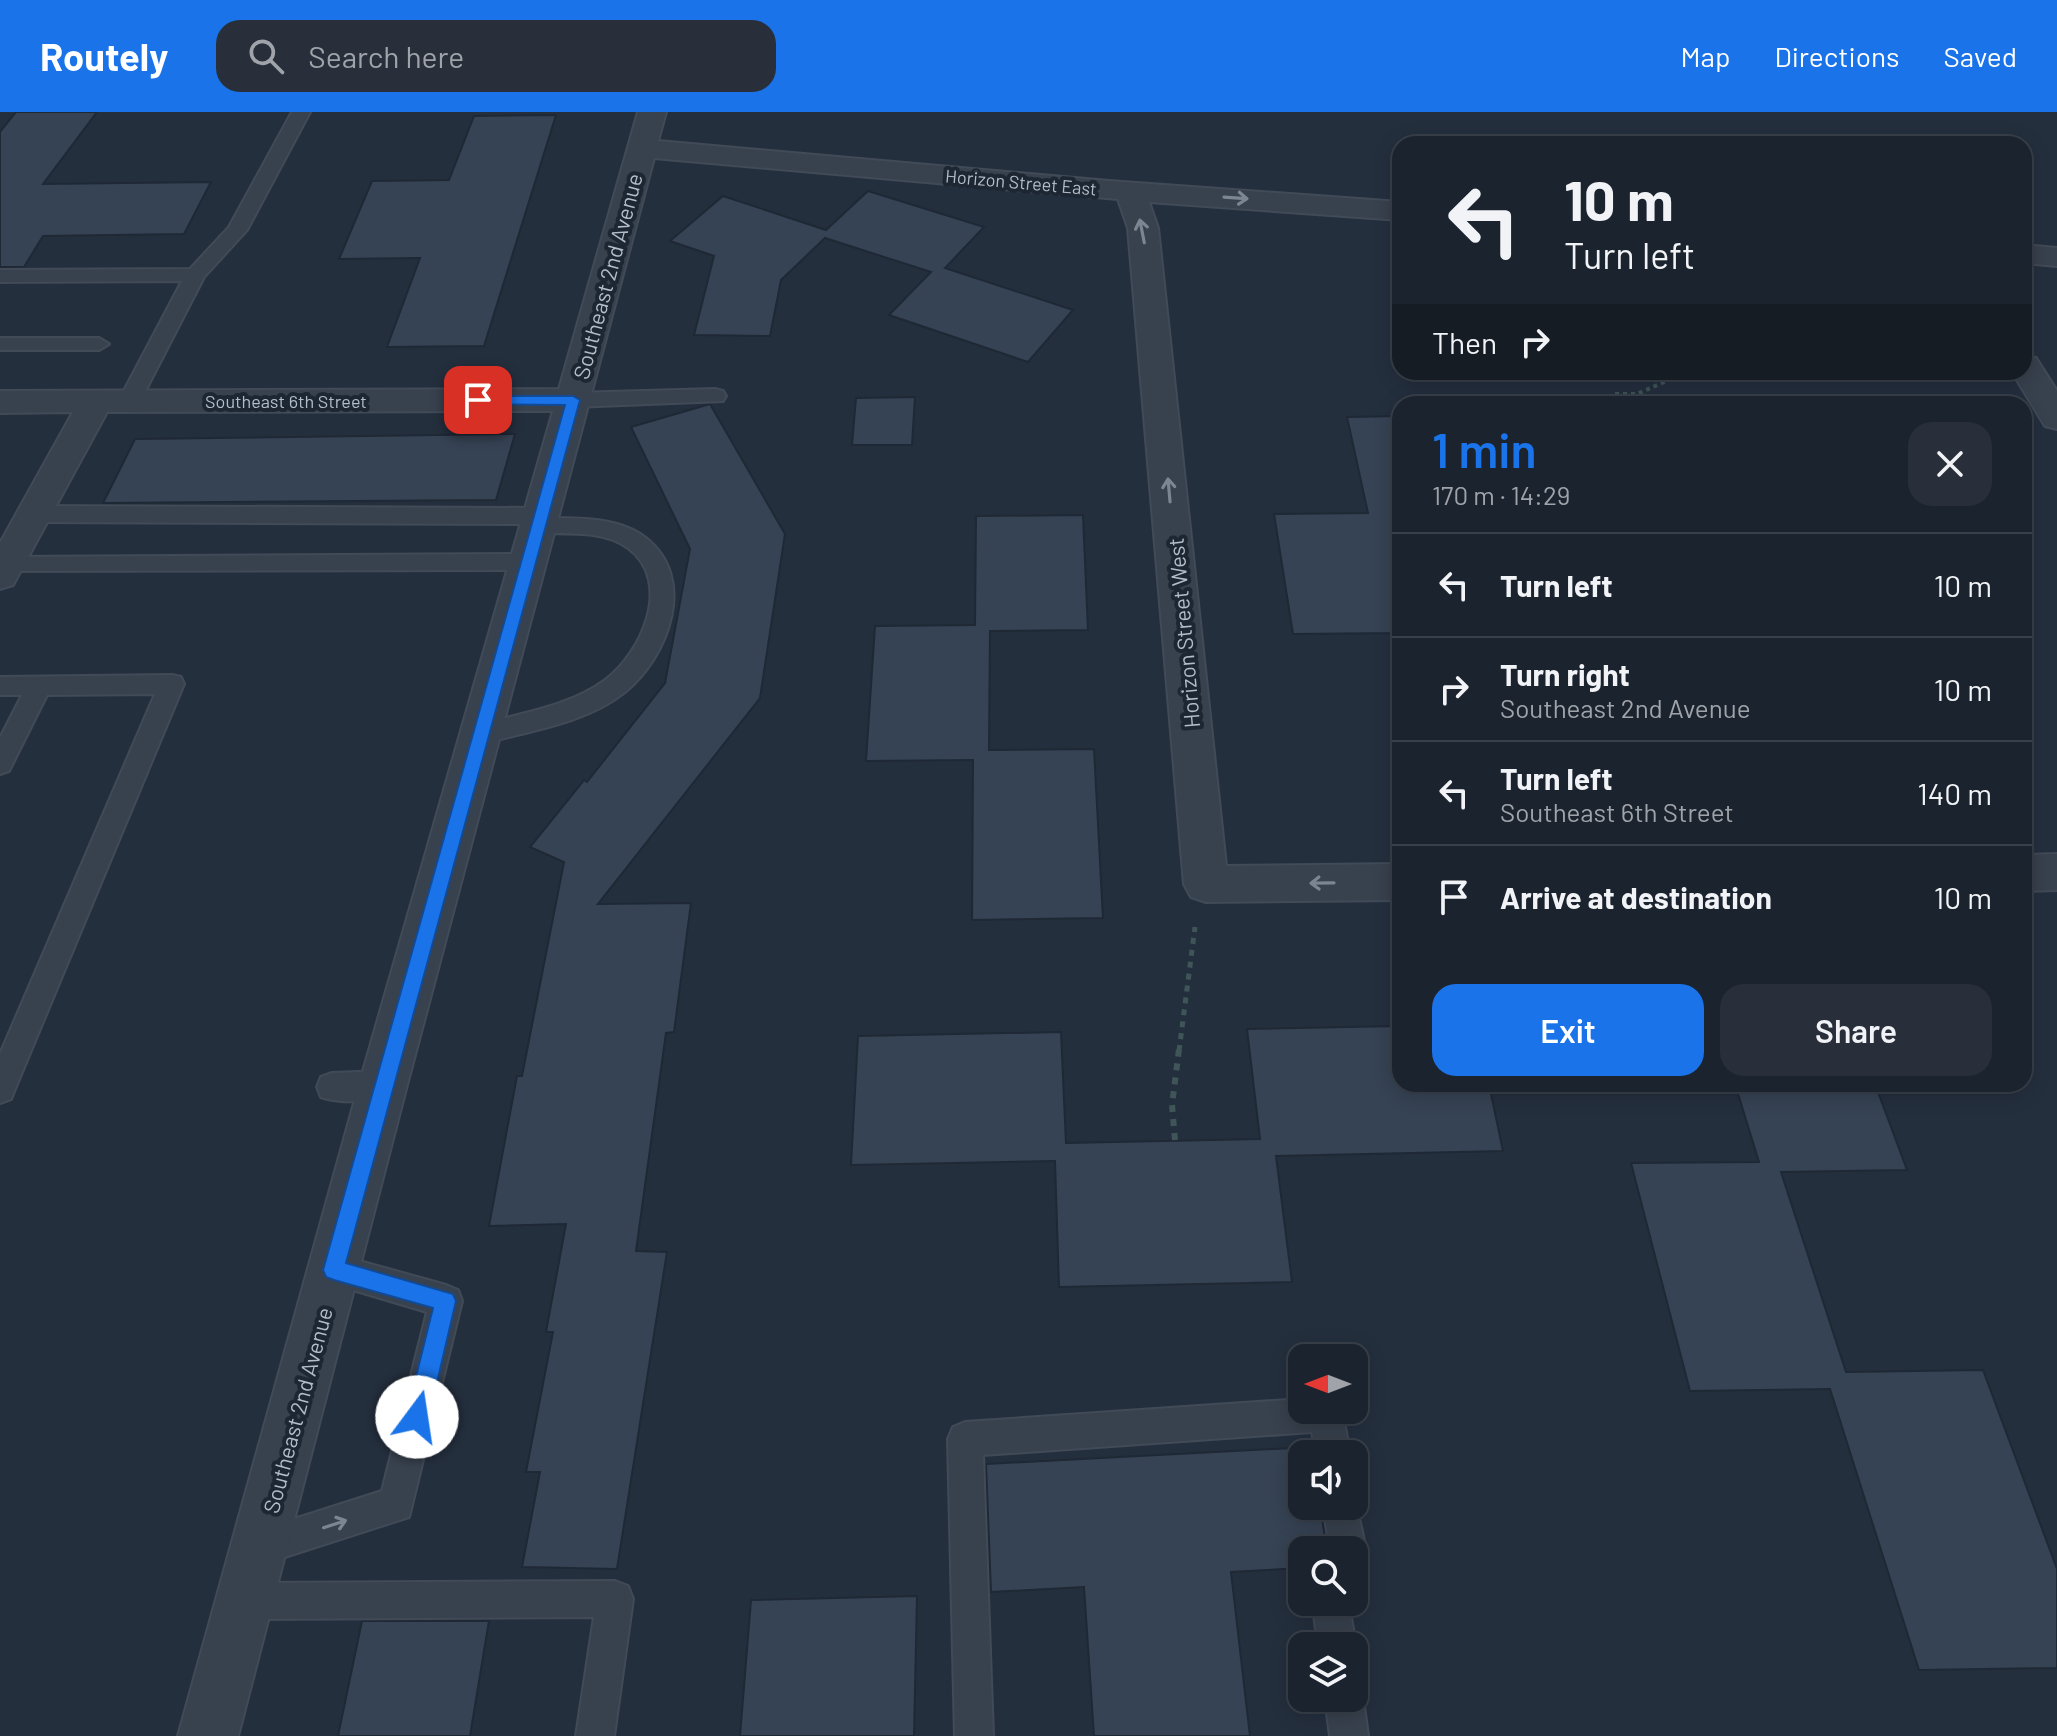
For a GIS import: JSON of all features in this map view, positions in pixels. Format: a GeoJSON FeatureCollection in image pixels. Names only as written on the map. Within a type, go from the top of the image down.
{"type":"FeatureCollection","features":[{"type":"Feature","properties":{"kind":"street","name":"Horizon Street East"},"geometry":{"type":"LineString","coordinates":[[647,130],[1130,191],[1392,210]]}},
{"type":"Feature","properties":{"kind":"street","name":"Southeast 2nd Avenue"},"geometry":{"type":"LineString","coordinates":[[208,1736],[383,1085],[647,130]]}},
{"type":"Feature","properties":{"kind":"street","name":"Horizon Street West"},"geometry":{"type":"LineString","coordinates":[[1130,191],[1143,228],[1206,884],[1392,882]]}},
{"type":"Feature","properties":{"kind":"street"},"geometry":{"type":"LineString","coordinates":[[2032,255],[2057,257]]}},
{"type":"Feature","properties":{"kind":"street"},"geometry":{"type":"LineString","coordinates":[[2032,378],[2057,418]]}},
{"type":"Feature","properties":{"kind":"street","name":"Southeast 6th Street"},"geometry":{"type":"LineString","coordinates":[[0,402],[573,400]]}},
{"type":"Feature","properties":{"kind":"street"},"geometry":{"type":"LineString","coordinates":[[3,570],[33,514],[112,402]]}},
{"type":"Feature","properties":{"kind":"street"},"geometry":{"type":"LineString","coordinates":[[2032,873],[2057,872]]}},
{"type":"Feature","properties":{"kind":"lane"},"geometry":{"type":"LineString","coordinates":[[112,402],[195,275],[237,230],[301,112]]}},
{"type":"Feature","properties":{"kind":"lane"},"geometry":{"type":"LineString","coordinates":[[0,276],[195,275]]}},
{"type":"Feature","properties":{"kind":"lane"},"geometry":{"type":"LineString","coordinates":[[0,344],[99,344]]}},
{"type":"Feature","properties":{"kind":"lane"},"geometry":{"type":"LineString","coordinates":[[573,400],[715,396]]}},
{"type":"Feature","properties":{"kind":"lane"},"geometry":{"type":"LineString","coordinates":[[33,514],[537,534]]}},
{"type":"Feature","properties":{"kind":"lane"},"geometry":{"type":"LineString","coordinates":[[3,570],[537,534],[613,532],[649,555],[663,585],[664,600],[658,627],[632,668],[617,685],[553,714],[482,734]]}},
{"type":"Feature","properties":{"kind":"lane"},"geometry":{"type":"LineString","coordinates":[[0,686],[172,684],[0,1089]]}},
{"type":"Feature","properties":{"kind":"lane"},"geometry":{"type":"LineString","coordinates":[[0,764],[39,686]]}},
{"type":"Feature","properties":{"kind":"lane"},"geometry":{"type":"LineString","coordinates":[[332,1087],[383,1085]]}},
{"type":"Feature","properties":{"kind":"lane"},"geometry":{"type":"LineString","coordinates":[[260,1547],[396,1504],[446,1301],[334,1270]]}},
{"type":"Feature","properties":{"kind":"lane"},"geometry":{"type":"LineString","coordinates":[[974,1736],[965,1439],[1327,1414],[1331,1440]]}},
{"type":"Feature","properties":{"kind":"lane"},"geometry":{"type":"LineString","coordinates":[[246,1601],[615,1599],[595,1736]]}},
{"type":"Feature","properties":{"kind":"lane"},"geometry":{"type":"LineString","coordinates":[[1346,1712],[1349,1736]]}},
{"type":"Feature","properties":{"kind":"path"},"geometry":{"type":"LineString","coordinates":[[1615,394],[1637,394],[1669,380]]}},
{"type":"Feature","properties":{"kind":"path"},"geometry":{"type":"LineString","coordinates":[[1175,1140],[1172,1105],[1191,944]]}},
{"type":"Feature","properties":{"kind":"building"},"geometry":{"type":"Polygon","coordinates":[[[16,112],[97,112],[43,184],[211,182],[184,234],[43,236],[24,267],[0,267],[0,132],[16,112]]]}},
{"type":"Feature","properties":{"kind":"building"},"geometry":{"type":"Polygon","coordinates":[[[556,115],[484,346],[387,347],[420,258],[339,259],[372,181],[449,180],[474,116],[556,115]]]}},
{"type":"Feature","properties":{"kind":"building"},"geometry":{"type":"Polygon","coordinates":[[[868,191],[984,227],[945,268],[1073,310],[1028,362],[889,315],[931,272],[825,238],[781,280],[770,336],[694,335],[714,256],[670,241],[723,196],[826,230],[868,191]]]}},
{"type":"Feature","properties":{"kind":"building"},"geometry":{"type":"Polygon","coordinates":[[[915,397],[912,445],[852,445],[856,398],[915,397]]]}},
{"type":"Feature","properties":{"kind":"building"},"geometry":{"type":"Polygon","coordinates":[[[710,404],[785,534],[760,698],[598,904],[691,903],[674,1032],[666,1033],[636,1251],[667,1252],[617,1569],[522,1567],[540,1472],[526,1472],[553,1332],[546,1332],[566,1224],[489,1226],[517,1076],[522,1076],[564,862],[530,847],[584,780],[587,782],[665,683],[690,549],[631,427],[710,404]]]}},
{"type":"Feature","properties":{"kind":"building"},"geometry":{"type":"Polygon","coordinates":[[[1392,416],[1392,633],[1293,634],[1274,514],[1368,513],[1347,417],[1392,416]]]}},
{"type":"Feature","properties":{"kind":"building"},"geometry":{"type":"Polygon","coordinates":[[[515,434],[496,500],[103,503],[135,439],[515,434]]]}},
{"type":"Feature","properties":{"kind":"building"},"geometry":{"type":"Polygon","coordinates":[[[1083,515],[1088,630],[990,631],[989,750],[1094,749],[1103,918],[972,920],[973,760],[866,761],[875,626],[975,625],[976,516],[1083,515]]]}},
{"type":"Feature","properties":{"kind":"building"},"geometry":{"type":"Polygon","coordinates":[[[1392,1026],[1392,1092],[1491,1092],[1503,1151],[1276,1156],[1292,1282],[1059,1287],[1055,1161],[851,1165],[858,1036],[1061,1032],[1066,1143],[1260,1139],[1247,1029],[1392,1026]]]}},
{"type":"Feature","properties":{"kind":"building"},"geometry":{"type":"Polygon","coordinates":[[[1737,1092],[1878,1092],[1907,1170],[1781,1172],[1846,1372],[1983,1370],[2057,1569],[2057,1668],[1919,1670],[1830,1389],[1690,1391],[1631,1163],[1759,1162],[1737,1092]]]}},
{"type":"Feature","properties":{"kind":"building"},"geometry":{"type":"Polygon","coordinates":[[[1288,1448],[1288,1520],[1322,1520],[1325,1536],[1288,1536],[1288,1569],[1231,1572],[1250,1736],[1094,1736],[1084,1587],[991,1592],[986,1464],[1288,1448]]]}},
{"type":"Feature","properties":{"kind":"building"},"geometry":{"type":"Polygon","coordinates":[[[917,1596],[914,1736],[740,1736],[751,1600],[917,1596]]]}},
{"type":"Feature","properties":{"kind":"building"},"geometry":{"type":"Polygon","coordinates":[[[362,1621],[489,1621],[470,1736],[338,1736],[362,1621]]]}},
{"type":"Feature","properties":{"kind":"route"},"geometry":{"type":"LineString","coordinates":[[417,1417],[446,1301],[334,1270],[573,400],[478,400]]}}]}
